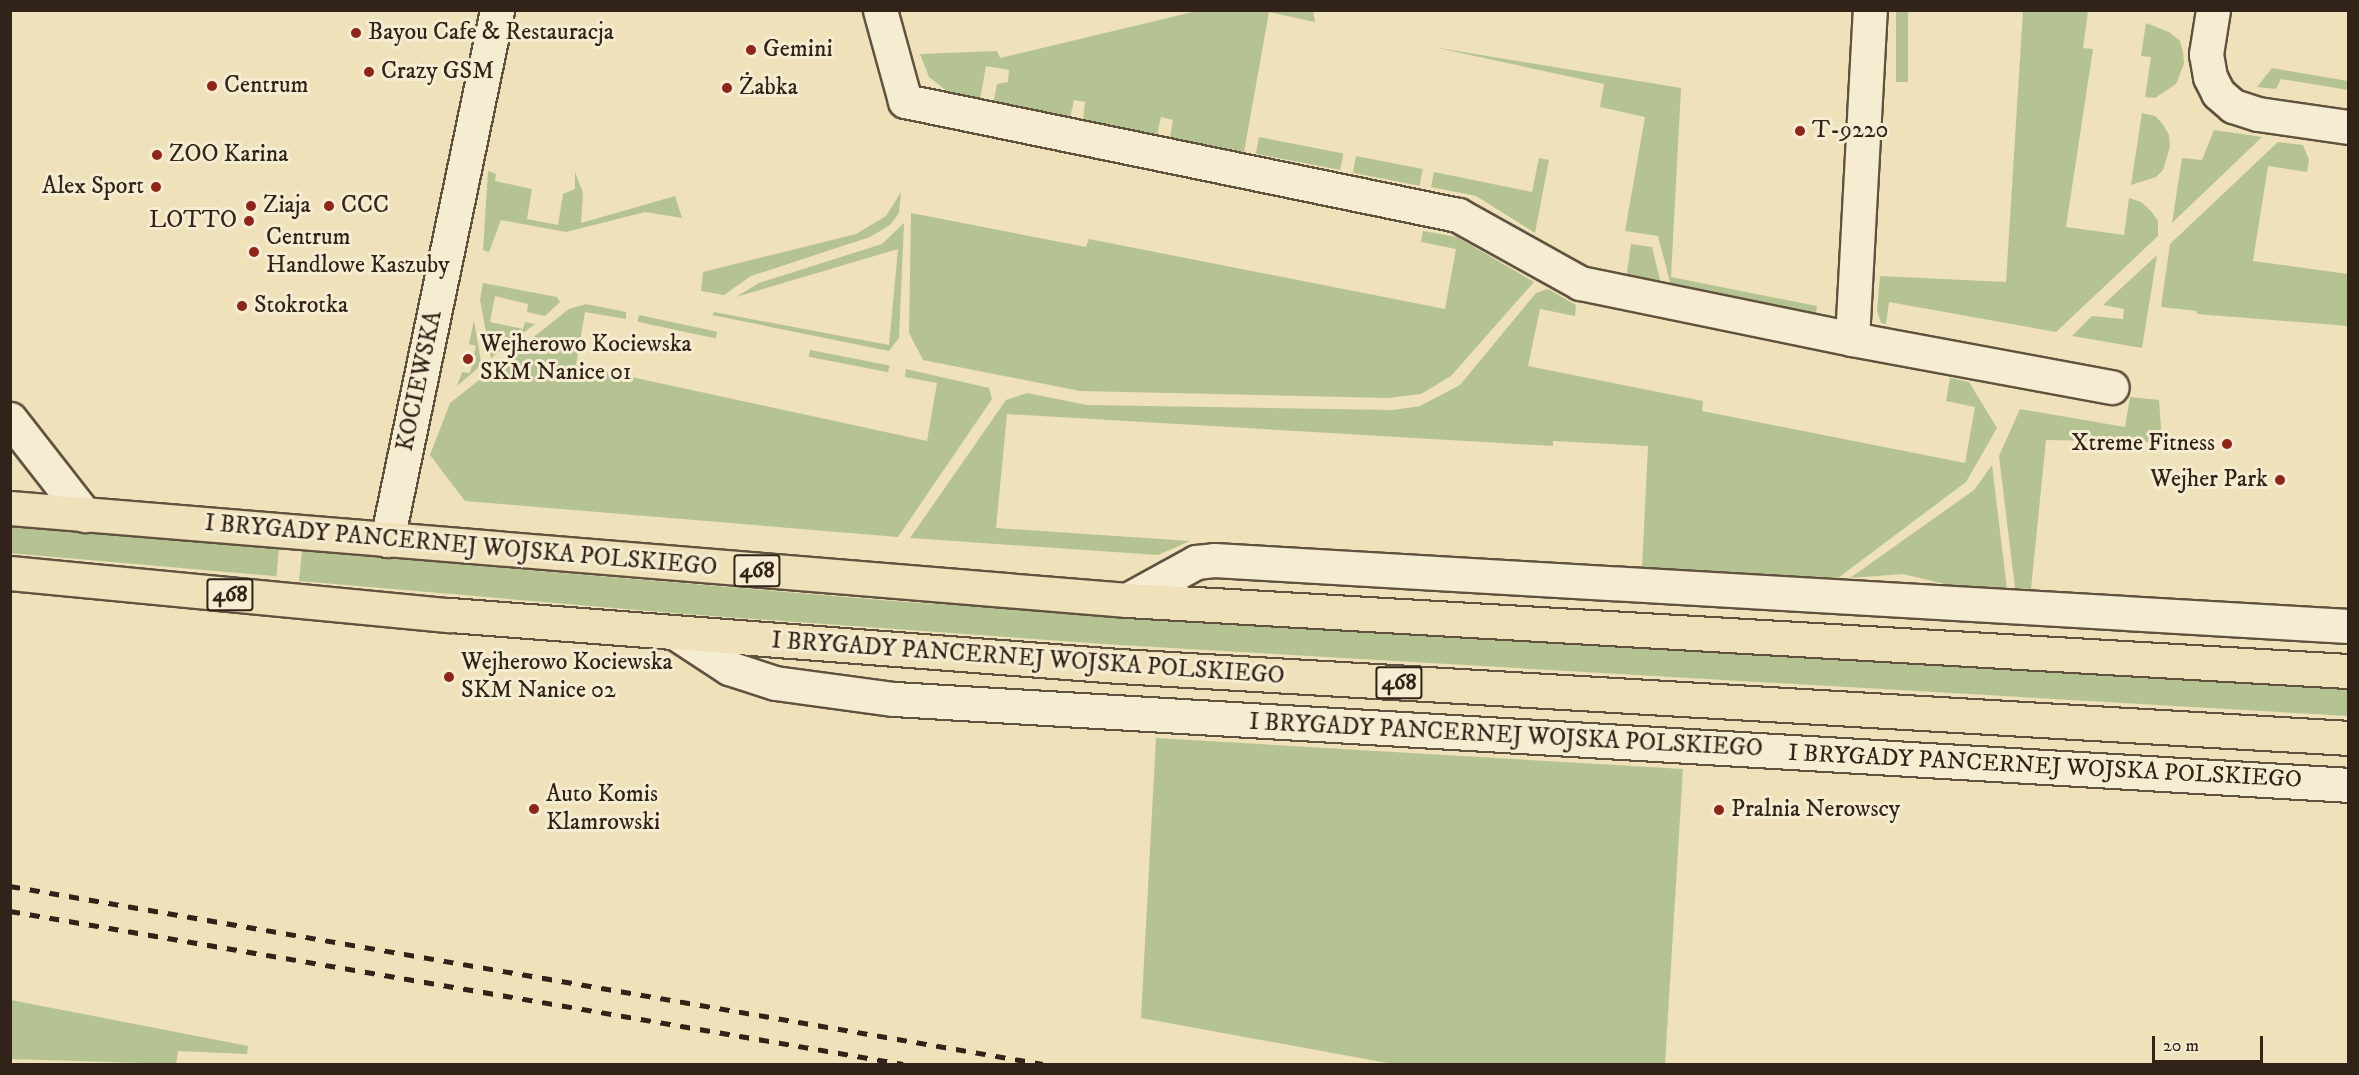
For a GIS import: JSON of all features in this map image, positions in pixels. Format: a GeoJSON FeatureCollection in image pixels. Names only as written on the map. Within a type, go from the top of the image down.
{"type":"FeatureCollection","features":[{"type":"Feature","properties":{"kind":"main road","name":"I BRYGADY PANCERNEJ WOJSKA POLSKIEGO"},"geometry":{"type":"LineString","coordinates":[[10,507],[1127,600],[2349,671]]}},
{"type":"Feature","properties":{"kind":"main road","name":"I BRYGADY PANCERNEJ WOJSKA POLSKIEGO"},"geometry":{"type":"LineString","coordinates":[[10,573],[677,634],[1167,669],[2349,738]]}},
{"type":"Feature","properties":{"kind":"street","name":"KOCIEWSKA"},"geometry":{"type":"LineString","coordinates":[[387,540],[497,10]]}},
{"type":"Feature","properties":{"kind":"street"},"geometry":{"type":"LineString","coordinates":[[880,10],[905,101],[1458,215],[1580,283],[1852,339],[2112,387]]}},
{"type":"Feature","properties":{"kind":"street"},"geometry":{"type":"LineString","coordinates":[[1852,339],[1870,10]]}},
{"type":"Feature","properties":{"kind":"street"},"geometry":{"type":"LineString","coordinates":[[2213,10],[2206,54],[2210,77],[2218,93],[2234,106],[2258,114],[2349,127]]}},
{"type":"Feature","properties":{"kind":"street"},"geometry":{"type":"LineString","coordinates":[[10,419],[85,515]]}},
{"type":"Feature","properties":{"kind":"street"},"geometry":{"type":"LineString","coordinates":[[1127,600],[1196,562],[1214,560],[2349,626]]}},
{"type":"Feature","properties":{"kind":"street","name":"I BRYGADY PANCERNEJ WOJSKA POLSKIEGO"},"geometry":{"type":"LineString","coordinates":[[677,634],[729,668],[775,683],[894,699],[2349,785]]}},
{"type":"Feature","properties":{"kind":"green space"},"geometry":{"type":"Polygon","coordinates":[[[1197,11],[1313,11],[1315,22],[1269,12],[1244,152],[1170,137],[1173,120],[1161,117],[1157,135],[1083,120],[1085,102],[1074,100],[1070,118],[993,104],[997,84],[1008,82],[1009,70],[986,66],[980,100],[948,92],[929,77],[920,54],[997,51],[1000,58],[1197,11]]]}},
{"type":"Feature","properties":{"kind":"green space"},"geometry":{"type":"Polygon","coordinates":[[[1896,11],[1908,11],[1908,82],[1896,82],[1896,11]]]}},
{"type":"Feature","properties":{"kind":"green space"},"geometry":{"type":"Polygon","coordinates":[[[2023,11],[2088,11],[2083,48],[2093,49],[2066,227],[2124,235],[2129,198],[2141,202],[2151,211],[2158,221],[2158,236],[2056,332],[1889,302],[1886,324],[1881,323],[1877,311],[1880,276],[2006,282],[2023,11]]]}},
{"type":"Feature","properties":{"kind":"green space"},"geometry":{"type":"Polygon","coordinates":[[[2146,23],[2169,32],[2180,41],[2183,52],[2184,64],[2176,84],[2155,98],[2145,97],[2151,57],[2141,56],[2146,23]]]}},
{"type":"Feature","properties":{"kind":"green space"},"geometry":{"type":"Polygon","coordinates":[[[1433,47],[1681,88],[1671,277],[1817,306],[1816,314],[1671,286],[1658,236],[1625,231],[1645,117],[1600,107],[1604,84],[1433,47]]]}},
{"type":"Feature","properties":{"kind":"green space"},"geometry":{"type":"Polygon","coordinates":[[[2272,68],[2348,81],[2348,90],[2281,79],[2276,89],[2257,87],[2272,68]]]}},
{"type":"Feature","properties":{"kind":"green space"},"geometry":{"type":"Polygon","coordinates":[[[2142,113],[2155,116],[2162,123],[2169,135],[2170,147],[2163,170],[2156,177],[2131,185],[2142,113]]]}},
{"type":"Feature","properties":{"kind":"green space"},"geometry":{"type":"Polygon","coordinates":[[[2214,130],[2262,137],[2172,223],[2182,158],[2202,160],[2214,130]]]}},
{"type":"Feature","properties":{"kind":"green space"},"geometry":{"type":"Polygon","coordinates":[[[1259,137],[1343,153],[1340,170],[1256,154],[1259,137]]]}},
{"type":"Feature","properties":{"kind":"green space"},"geometry":{"type":"Polygon","coordinates":[[[2278,142],[2303,145],[2309,160],[2307,172],[2268,166],[2253,261],[2348,274],[2348,326],[2197,314],[2197,311],[2161,307],[2170,244],[2278,142]]]}},
{"type":"Feature","properties":{"kind":"green space"},"geometry":{"type":"Polygon","coordinates":[[[1356,156],[1423,169],[1420,186],[1353,173],[1356,156]]]}},
{"type":"Feature","properties":{"kind":"green space"},"geometry":{"type":"Polygon","coordinates":[[[1539,158],[1549,160],[1535,233],[1476,196],[1431,187],[1434,172],[1532,192],[1539,158]]]}},
{"type":"Feature","properties":{"kind":"green space"},"geometry":{"type":"Polygon","coordinates":[[[488,171],[496,174],[495,181],[532,189],[527,219],[558,225],[563,194],[575,189],[575,172],[583,193],[581,223],[675,196],[682,218],[645,212],[566,232],[501,220],[489,252],[483,250],[488,171]]]}},
{"type":"Feature","properties":{"kind":"green space"},"geometry":{"type":"Polygon","coordinates":[[[901,192],[899,213],[890,225],[870,237],[751,276],[724,295],[701,291],[703,272],[856,234],[886,216],[901,192]]]}},
{"type":"Feature","properties":{"kind":"green space"},"geometry":{"type":"Polygon","coordinates":[[[911,213],[1086,247],[1089,239],[1445,309],[1456,249],[1421,242],[1423,231],[1457,237],[1534,282],[1451,376],[1421,394],[1388,398],[1080,391],[923,360],[909,333],[911,213]]]}},
{"type":"Feature","properties":{"kind":"green space"},"geometry":{"type":"Polygon","coordinates":[[[904,223],[899,338],[889,351],[712,315],[714,312],[889,345],[898,249],[736,297],[759,283],[882,244],[904,223]]]}},
{"type":"Feature","properties":{"kind":"green space"},"geometry":{"type":"Polygon","coordinates":[[[1631,244],[1652,247],[1662,288],[1626,280],[1631,244]]]}},
{"type":"Feature","properties":{"kind":"green space"},"geometry":{"type":"Polygon","coordinates":[[[2157,255],[2142,348],[2072,336],[2092,316],[2123,319],[2124,309],[2103,305],[2157,255]]]}},
{"type":"Feature","properties":{"kind":"green space"},"geometry":{"type":"Polygon","coordinates":[[[483,283],[557,297],[560,302],[545,316],[527,312],[528,304],[495,296],[490,322],[523,329],[525,322],[535,324],[491,358],[480,300],[483,283]]]}},
{"type":"Feature","properties":{"kind":"green space"},"geometry":{"type":"Polygon","coordinates":[[[1548,289],[1576,305],[1575,316],[1540,309],[1528,366],[1703,401],[1702,411],[1965,463],[1975,407],[1946,401],[1950,378],[1969,382],[1997,428],[1966,482],[1838,578],[1642,567],[1648,446],[1553,441],[1553,446],[1007,414],[996,528],[1190,541],[1158,555],[910,538],[1006,400],[1027,393],[1087,405],[1393,410],[1420,406],[1460,385],[1536,293],[1548,289]]]}},
{"type":"Feature","properties":{"kind":"green space"},"geometry":{"type":"Polygon","coordinates":[[[586,304],[626,312],[626,319],[585,312],[576,365],[927,441],[937,383],[905,377],[906,369],[989,388],[992,399],[898,537],[465,501],[430,455],[450,403],[569,309],[586,304]]]}},
{"type":"Feature","properties":{"kind":"green space"},"geometry":{"type":"Polygon","coordinates":[[[639,315],[717,332],[716,338],[638,322],[639,315]]]}},
{"type":"Feature","properties":{"kind":"green space"},"geometry":{"type":"Polygon","coordinates":[[[474,320],[481,362],[477,369],[457,386],[462,372],[470,373],[476,346],[469,344],[474,320]]]}},
{"type":"Feature","properties":{"kind":"green space"},"geometry":{"type":"Polygon","coordinates":[[[810,350],[890,365],[888,372],[809,357],[810,350]]]}},
{"type":"Feature","properties":{"kind":"green space"},"geometry":{"type":"Polygon","coordinates":[[[2130,397],[2159,400],[2162,442],[2046,440],[2031,589],[2015,588],[1999,456],[2020,409],[2125,427],[2130,397]]]}},
{"type":"Feature","properties":{"kind":"green space"},"geometry":{"type":"Polygon","coordinates":[[[1992,465],[2007,589],[1953,586],[1903,574],[1850,578],[1974,490],[1992,465]]]}},
{"type":"Feature","properties":{"kind":"green space"},"geometry":{"type":"Polygon","coordinates":[[[11,524],[279,547],[276,576],[10,553],[11,524]]]}},
{"type":"Feature","properties":{"kind":"green space"},"geometry":{"type":"Polygon","coordinates":[[[302,551],[905,602],[2348,688],[2348,716],[1119,645],[684,614],[299,581],[302,551]]]}},
{"type":"Feature","properties":{"kind":"green space"},"geometry":{"type":"Polygon","coordinates":[[[1156,738],[1683,769],[1665,1064],[1393,1064],[1141,1018],[1156,738]]]}},
{"type":"Feature","properties":{"kind":"green space"},"geometry":{"type":"Polygon","coordinates":[[[11,1000],[248,1046],[247,1054],[178,1051],[176,1064],[11,1059],[11,1000]]]}},
{"type":"Feature","properties":{"kind":"railway"},"geometry":{"type":"LineString","coordinates":[[10,886],[1043,1064]]}},
{"type":"Feature","properties":{"kind":"railway"},"geometry":{"type":"LineString","coordinates":[[10,911],[903,1064]]}},
{"type":"Feature","properties":{"kind":"place","name":"Bayou Cafe & Restauracja"},"geometry":{"type":"Point","coordinates":[356,33]}},
{"type":"Feature","properties":{"kind":"place","name":"Gemini"},"geometry":{"type":"Point","coordinates":[751,50]}},
{"type":"Feature","properties":{"kind":"place","name":"Crazy GSM"},"geometry":{"type":"Point","coordinates":[369,72]}},
{"type":"Feature","properties":{"kind":"place","name":"Centrum"},"geometry":{"type":"Point","coordinates":[212,86]}},
{"type":"Feature","properties":{"kind":"place","name":"Żabka"},"geometry":{"type":"Point","coordinates":[727,88]}},
{"type":"Feature","properties":{"kind":"place","name":"T-9220"},"geometry":{"type":"Point","coordinates":[1800,131]}},
{"type":"Feature","properties":{"kind":"place","name":"ZOO Karina"},"geometry":{"type":"Point","coordinates":[157,155]}},
{"type":"Feature","properties":{"kind":"place","name":"Alex Sport"},"geometry":{"type":"Point","coordinates":[156,187]}},
{"type":"Feature","properties":{"kind":"place","name":"Ziaja"},"geometry":{"type":"Point","coordinates":[251,206]}},
{"type":"Feature","properties":{"kind":"place","name":"CCC"},"geometry":{"type":"Point","coordinates":[329,206]}},
{"type":"Feature","properties":{"kind":"place","name":"LOTTO"},"geometry":{"type":"Point","coordinates":[249,221]}},
{"type":"Feature","properties":{"kind":"place","name":"Centrum Handlowe Kaszuby"},"geometry":{"type":"Point","coordinates":[254,252]}},
{"type":"Feature","properties":{"kind":"place","name":"Stokrotka"},"geometry":{"type":"Point","coordinates":[242,306]}},
{"type":"Feature","properties":{"kind":"place","name":"Wejherowo Kociewska SKM Nanice 01"},"geometry":{"type":"Point","coordinates":[468,359]}},
{"type":"Feature","properties":{"kind":"place","name":"Xtreme Fitness"},"geometry":{"type":"Point","coordinates":[2227,444]}},
{"type":"Feature","properties":{"kind":"place","name":"Wejher Park"},"geometry":{"type":"Point","coordinates":[2280,480]}},
{"type":"Feature","properties":{"kind":"place","name":"Wejherowo Kociewska SKM Nanice 02"},"geometry":{"type":"Point","coordinates":[449,677]}},
{"type":"Feature","properties":{"kind":"place","name":"Auto Komis Klamrowski"},"geometry":{"type":"Point","coordinates":[534,809]}},
{"type":"Feature","properties":{"kind":"place","name":"Pralnia Nerowscy"},"geometry":{"type":"Point","coordinates":[1719,810]}}]}
